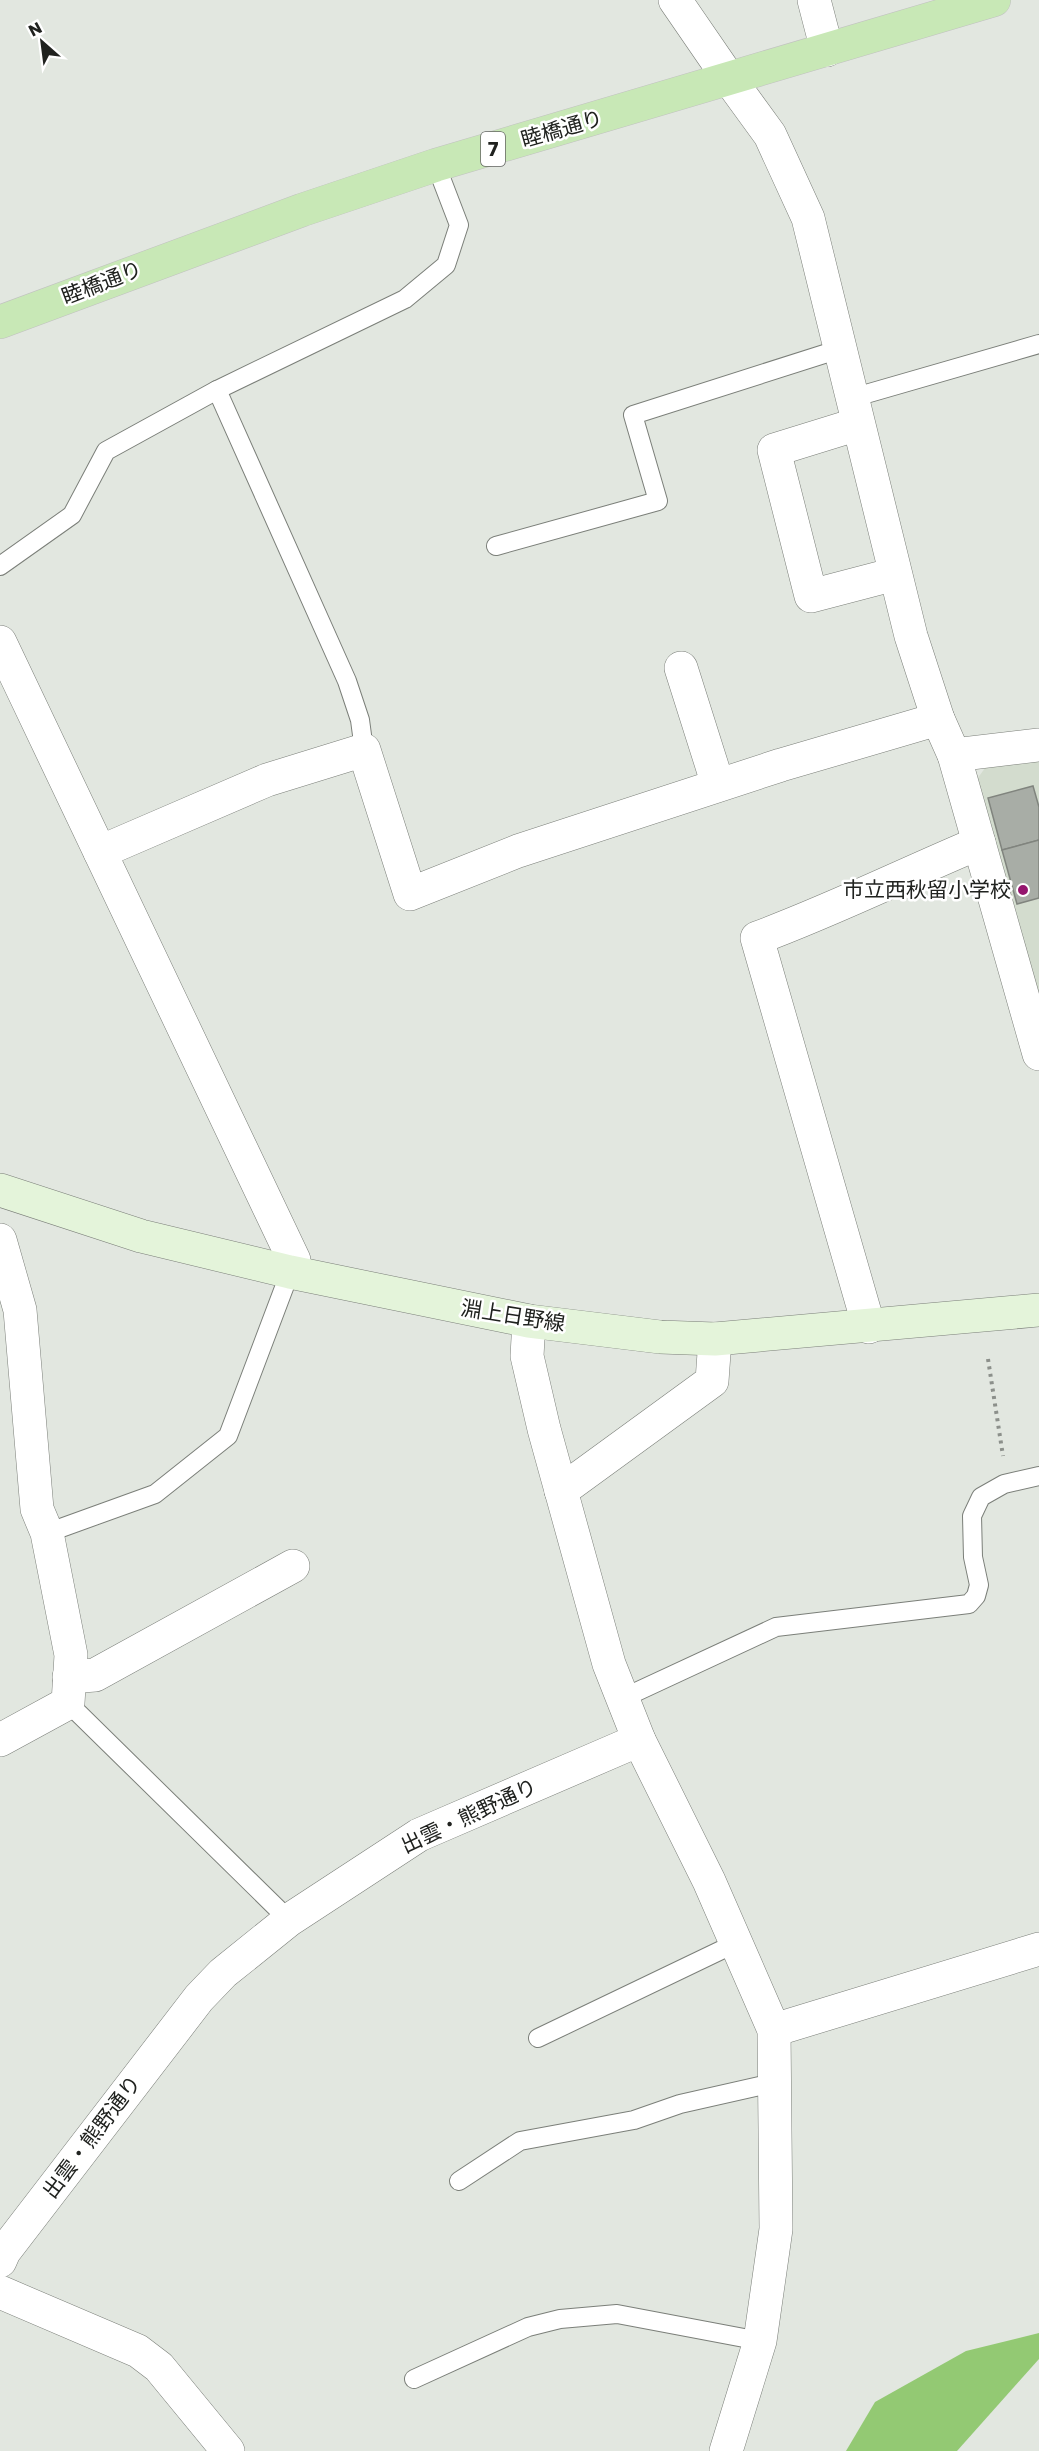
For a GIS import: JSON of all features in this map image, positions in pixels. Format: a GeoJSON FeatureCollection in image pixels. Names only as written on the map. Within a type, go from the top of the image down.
{"type":"FeatureCollection","features":[{"type":"Feature","properties":{"kind":"main road","name":"睦橋通り"},"geometry":{"type":"LineString","coordinates":[[0,322],[269,222],[436,165],[730,80],[994,0]]}},
{"type":"Feature","properties":{"kind":"main road","name":"淵上日野線"},"geometry":{"type":"LineString","coordinates":[[0,1190],[141,1236],[290,1272],[528,1321],[660,1337],[715,1339],[1039,1310]]}},
{"type":"Feature","properties":{"kind":"street"},"geometry":{"type":"LineString","coordinates":[[675,0],[770,135],[808,218],[911,636],[938,719],[954,755],[1039,1054]]}},
{"type":"Feature","properties":{"kind":"street"},"geometry":{"type":"LineString","coordinates":[[814,0],[827,50]]}},
{"type":"Feature","properties":{"kind":"street"},"geometry":{"type":"LineString","coordinates":[[855,411],[774,450],[811,596],[895,574]]}},
{"type":"Feature","properties":{"kind":"street"},"geometry":{"type":"LineString","coordinates":[[0,642],[294,1260],[290,1272]]}},
{"type":"Feature","properties":{"kind":"street"},"geometry":{"type":"LineString","coordinates":[[681,668],[718,785]]}},
{"type":"Feature","properties":{"kind":"street"},"geometry":{"type":"LineString","coordinates":[[100,852],[267,780],[364,750],[410,894],[519,851],[718,785],[938,719]]}},
{"type":"Feature","properties":{"kind":"street"},"geometry":{"type":"LineString","coordinates":[[954,755],[1039,745]]}},
{"type":"Feature","properties":{"kind":"street"},"geometry":{"type":"LineString","coordinates":[[869,1327],[757,938],[819,915],[897,877],[979,843]]}},
{"type":"Feature","properties":{"kind":"street"},"geometry":{"type":"LineString","coordinates":[[2,1251],[20,1310],[37,1509],[47,1533],[71,1655],[69,1690]]}},
{"type":"Feature","properties":{"kind":"street"},"geometry":{"type":"LineString","coordinates":[[528,1321],[527,1356],[561,1491],[609,1664],[621,1699],[709,1881],[774,2030],[776,2229],[760,2342],[726,2451]]}},
{"type":"Feature","properties":{"kind":"street"},"geometry":{"type":"LineString","coordinates":[[561,1491],[712,1381],[715,1339]]}},
{"type":"Feature","properties":{"kind":"street"},"geometry":{"type":"LineString","coordinates":[[0,1740],[69,1690],[293,1566]]}},
{"type":"Feature","properties":{"kind":"street","name":"出雲・熊野通り"},"geometry":{"type":"LineString","coordinates":[[1,2254],[199,1998],[223,1973],[289,1920],[420,1835],[639,1740]]}},
{"type":"Feature","properties":{"kind":"street"},"geometry":{"type":"LineString","coordinates":[[774,2030],[1039,1949]]}},
{"type":"Feature","properties":{"kind":"street"},"geometry":{"type":"LineString","coordinates":[[0,2292],[138,2351],[159,2367],[228,2451]]}},
{"type":"Feature","properties":{"kind":"lane"},"geometry":{"type":"LineString","coordinates":[[0,566],[72,515],[106,450],[217,390],[405,299],[446,265],[459,225],[436,165]]}},
{"type":"Feature","properties":{"kind":"lane"},"geometry":{"type":"LineString","coordinates":[[855,411],[1039,344]]}},
{"type":"Feature","properties":{"kind":"lane"},"geometry":{"type":"LineString","coordinates":[[496,546],[658,501],[633,415],[840,349]]}},
{"type":"Feature","properties":{"kind":"lane"},"geometry":{"type":"LineString","coordinates":[[217,390],[347,681],[360,720],[364,750]]}},
{"type":"Feature","properties":{"kind":"lane"},"geometry":{"type":"LineString","coordinates":[[47,1533],[155,1494],[228,1436],[290,1272]]}},
{"type":"Feature","properties":{"kind":"lane"},"geometry":{"type":"LineString","coordinates":[[621,1699],[776,1627],[969,1604],[976,1596],[978,1585],[973,1557],[972,1516],[981,1497],[1004,1484],[1039,1476]]}},
{"type":"Feature","properties":{"kind":"lane"},"geometry":{"type":"LineString","coordinates":[[69,1690],[289,1920]]}},
{"type":"Feature","properties":{"kind":"lane"},"geometry":{"type":"LineString","coordinates":[[538,2038],[736,1942]]}},
{"type":"Feature","properties":{"kind":"lane"},"geometry":{"type":"LineString","coordinates":[[459,2181],[520,2141],[634,2120],[680,2104],[773,2083]]}},
{"type":"Feature","properties":{"kind":"lane"},"geometry":{"type":"LineString","coordinates":[[414,2379],[528,2327],[560,2319],[617,2314],[760,2342]]}},
{"type":"Feature","properties":{"kind":"path"},"geometry":{"type":"LineString","coordinates":[[988,1359],[1003,1458]]}},
{"type":"Feature","properties":{"kind":"shaded area","name":"市立西秋留小学校"},"geometry":{"type":"Polygon","coordinates":[[[1039,754],[1039,1002],[977,779],[991,760],[1039,754]]]}},
{"type":"Feature","properties":{"kind":"green space"},"geometry":{"type":"Polygon","coordinates":[[[1039,2333],[1039,2359],[957,2451],[846,2451],[875,2402],[966,2351],[1039,2333]]]}},
{"type":"Feature","properties":{"kind":"building"},"geometry":{"type":"Polygon","coordinates":[[[1033,786],[1039,807],[1039,840],[1002,850],[988,798],[1033,786]]]}},
{"type":"Feature","properties":{"kind":"building"},"geometry":{"type":"Polygon","coordinates":[[[1039,840],[1039,898],[1017,904],[1002,850],[1039,840]]]}},
{"type":"Feature","properties":{"kind":"place","name":"市立西秋留小学校"},"geometry":{"type":"Point","coordinates":[1023,890]}}]}
